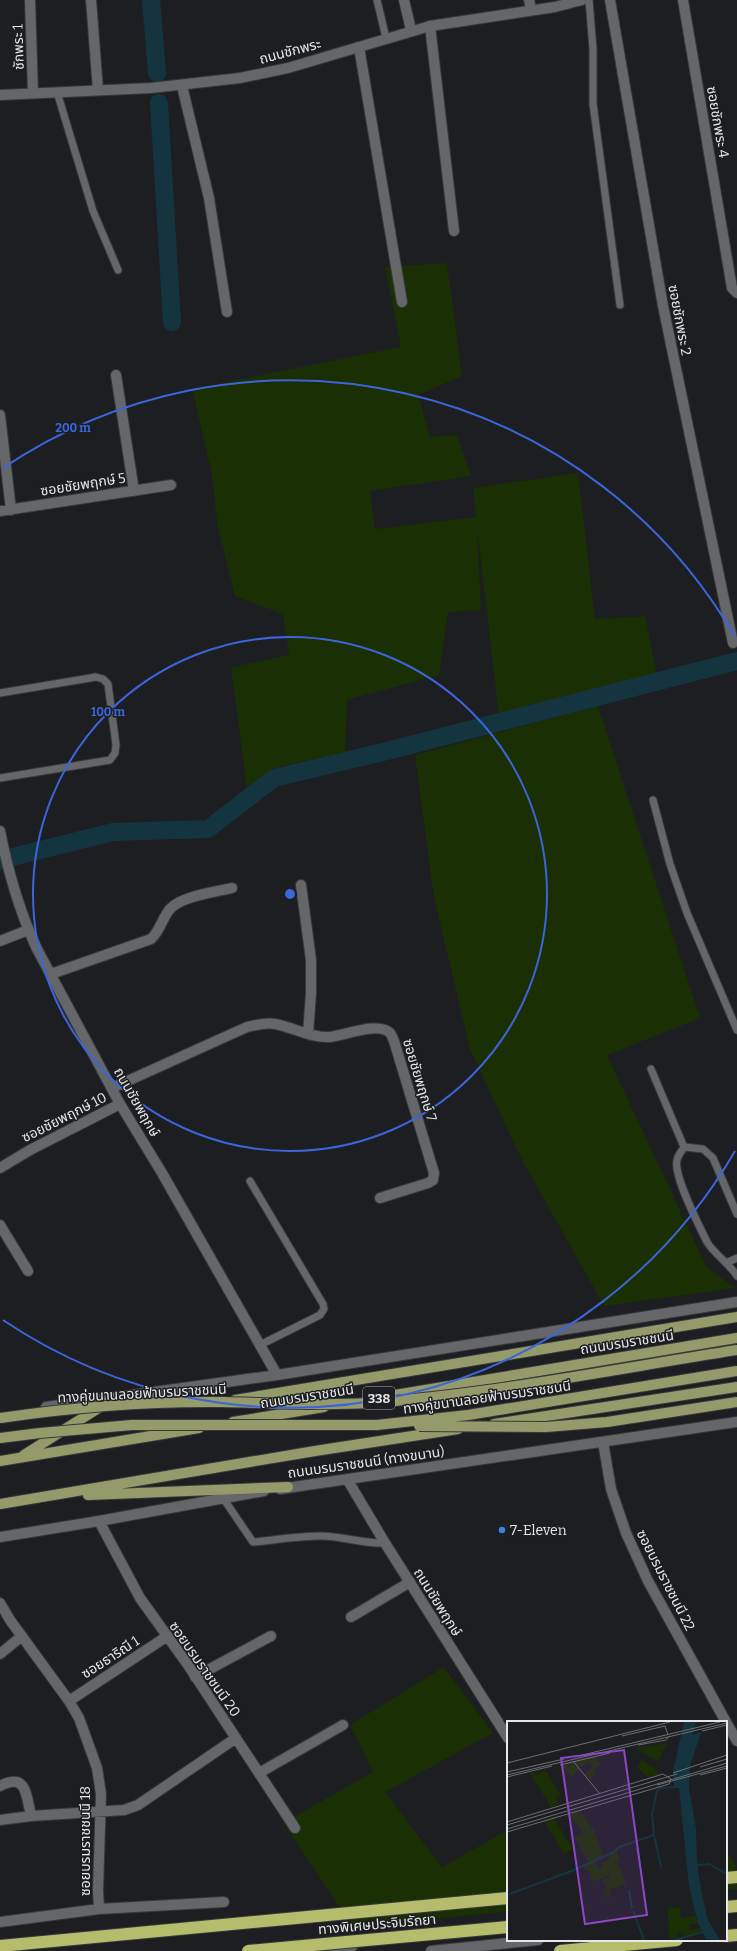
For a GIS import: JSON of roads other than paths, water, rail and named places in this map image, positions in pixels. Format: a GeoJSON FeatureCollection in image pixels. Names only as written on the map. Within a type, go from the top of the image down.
{"type":"FeatureCollection","features":[{"type":"Feature","properties":{"kind":"highway"},"geometry":{"type":"LineString","coordinates":[[727,1878],[737,1877]]}},
{"type":"Feature","properties":{"kind":"highway"},"geometry":{"type":"LineString","coordinates":[[0,1946],[507,1898]]}},
{"type":"Feature","properties":{"kind":"highway"},"geometry":{"type":"LineString","coordinates":[[727,1907],[737,1906]]}},
{"type":"Feature","properties":{"kind":"highway","name":"ทางพิเศษประจิมรัถยา"},"geometry":{"type":"LineString","coordinates":[[248,1951],[507,1927]]}},
{"type":"Feature","properties":{"kind":"highway"},"geometry":{"type":"LineString","coordinates":[[727,1936],[737,1935]]}},
{"type":"Feature","properties":{"kind":"highway"},"geometry":{"type":"LineString","coordinates":[[560,1951],[666,1941]]}},
{"type":"Feature","properties":{"kind":"main road"},"geometry":{"type":"LineString","coordinates":[[223,1402],[737,1317]]}},
{"type":"Feature","properties":{"kind":"main road","name":"ถนนบรมราชชนนี"},"geometry":{"type":"LineString","coordinates":[[0,1461],[737,1338]]}},
{"type":"Feature","properties":{"kind":"main road","name":"ทางคู่ขนานลอยฟ้าบรมราชชนนี"},"geometry":{"type":"LineString","coordinates":[[0,1418],[40,1412],[128,1405],[223,1402],[315,1404],[366,1403],[423,1398],[737,1350]]}},
{"type":"Feature","properties":{"kind":"main road","name":"ทางคู่ขนานลอยฟ้าบรมราชชนนี"},"geometry":{"type":"LineString","coordinates":[[0,1438],[40,1432],[132,1425],[377,1425],[476,1414],[737,1371]]}},
{"type":"Feature","properties":{"kind":"main road"},"geometry":{"type":"LineString","coordinates":[[0,1504],[316,1451],[737,1387]]}},
{"type":"Feature","properties":{"kind":"main road"},"geometry":{"type":"LineString","coordinates":[[21,1458],[116,1397]]}},
{"type":"Feature","properties":{"kind":"main road"},"geometry":{"type":"LineString","coordinates":[[377,1425],[546,1427],[607,1422],[737,1402]]}},
{"type":"Feature","properties":{"kind":"main road"},"geometry":{"type":"LineString","coordinates":[[46,1497],[288,1487]]}},
{"type":"Feature","properties":{"kind":"street","name":"ชักพระ 1"},"geometry":{"type":"LineString","coordinates":[[30,0],[33,92]]}},
{"type":"Feature","properties":{"kind":"street"},"geometry":{"type":"LineString","coordinates":[[91,0],[98,90]]}},
{"type":"Feature","properties":{"kind":"street"},"geometry":{"type":"LineString","coordinates":[[404,0],[411,30]]}},
{"type":"Feature","properties":{"kind":"street","name":"ถนนชักพระ"},"geometry":{"type":"LineString","coordinates":[[0,95],[33,92],[182,86],[240,78],[288,68],[411,30],[530,5],[555,7],[582,0]]}},
{"type":"Feature","properties":{"kind":"street","name":"ซอยชักพระ 2"},"geometry":{"type":"LineString","coordinates":[[610,0],[663,306],[733,643]]}},
{"type":"Feature","properties":{"kind":"street","name":"ซอยชักพระ 4"},"geometry":{"type":"LineString","coordinates":[[683,0],[732,288],[737,294]]}},
{"type":"Feature","properties":{"kind":"street"},"geometry":{"type":"LineString","coordinates":[[430,26],[454,231]]}},
{"type":"Feature","properties":{"kind":"street"},"geometry":{"type":"LineString","coordinates":[[359,47],[402,302]]}},
{"type":"Feature","properties":{"kind":"street"},"geometry":{"type":"LineString","coordinates":[[182,86],[209,198],[227,312]]}},
{"type":"Feature","properties":{"kind":"street"},"geometry":{"type":"LineString","coordinates":[[116,375],[134,490]]}},
{"type":"Feature","properties":{"kind":"street"},"geometry":{"type":"LineString","coordinates":[[0,415],[11,510]]}},
{"type":"Feature","properties":{"kind":"street","name":"ซอยชัยพฤกษ์ 5"},"geometry":{"type":"LineString","coordinates":[[0,511],[171,485]]}},
{"type":"Feature","properties":{"kind":"street","name":"ถนนชัยพฤกษ์"},"geometry":{"type":"LineString","coordinates":[[0,831],[10,877],[28,930],[120,1104],[162,1173],[277,1375]]}},
{"type":"Feature","properties":{"kind":"street"},"geometry":{"type":"LineString","coordinates":[[301,885],[311,960],[311,994],[308,1034]]}},
{"type":"Feature","properties":{"kind":"street"},"geometry":{"type":"LineString","coordinates":[[51,974],[152,939],[159,932],[164,918],[171,908],[182,901],[232,888]]}},
{"type":"Feature","properties":{"kind":"street"},"geometry":{"type":"LineString","coordinates":[[0,941],[28,930]]}},
{"type":"Feature","properties":{"kind":"street","name":"ซอยชัยพฤกษ์ 7"},"geometry":{"type":"LineString","coordinates":[[112,1088],[247,1027],[262,1023],[274,1023],[308,1034],[329,1037],[358,1030],[377,1029],[390,1033],[394,1041],[434,1173],[433,1180],[428,1183],[380,1198]]}},
{"type":"Feature","properties":{"kind":"street","name":"ซอยชัยพฤกษ์ 10"},"geometry":{"type":"LineString","coordinates":[[0,1168],[30,1150],[120,1104]]}},
{"type":"Feature","properties":{"kind":"street"},"geometry":{"type":"LineString","coordinates":[[0,1225],[28,1271]]}},
{"type":"Feature","properties":{"kind":"street"},"geometry":{"type":"LineString","coordinates":[[0,1414],[277,1375],[737,1302]]}},
{"type":"Feature","properties":{"kind":"street","name":"ถนนบรมราชชนนี (ทางขนาน)"},"geometry":{"type":"LineString","coordinates":[[0,1537],[288,1487],[737,1422]]}},
{"type":"Feature","properties":{"kind":"street","name":"ซอยบรมราชชนนี 22"},"geometry":{"type":"LineString","coordinates":[[603,1442],[611,1489],[626,1533],[648,1581],[725,1721]]}},
{"type":"Feature","properties":{"kind":"street","name":"ถนนชัยพฤกษ์"},"geometry":{"type":"LineString","coordinates":[[347,1479],[384,1543],[507,1736]]}},
{"type":"Feature","properties":{"kind":"street","name":"ซอยบรมราชชนนี 20"},"geometry":{"type":"LineString","coordinates":[[99,1521],[140,1598],[195,1677],[295,1828]]}},
{"type":"Feature","properties":{"kind":"street"},"geometry":{"type":"LineString","coordinates":[[351,1617],[410,1582]]}},
{"type":"Feature","properties":{"kind":"street","name":"ซอยบรมราชชนนี 18"},"geometry":{"type":"LineString","coordinates":[[0,1604],[69,1701],[79,1718],[97,1768],[101,1794],[98,1890],[99,1909],[0,1922]]}},
{"type":"Feature","properties":{"kind":"street"},"geometry":{"type":"LineString","coordinates":[[0,1654],[22,1636]]}},
{"type":"Feature","properties":{"kind":"street"},"geometry":{"type":"LineString","coordinates":[[195,1677],[271,1636]]}},
{"type":"Feature","properties":{"kind":"street","name":"ซอยธาริณี 1"},"geometry":{"type":"LineString","coordinates":[[69,1701],[166,1637]]}},
{"type":"Feature","properties":{"kind":"street","name":"ซอยบรมราชชนนี 22"},"geometry":{"type":"LineString","coordinates":[[727,1724],[737,1742]]}},
{"type":"Feature","properties":{"kind":"street"},"geometry":{"type":"LineString","coordinates":[[259,1773],[343,1725]]}},
{"type":"Feature","properties":{"kind":"street"},"geometry":{"type":"LineString","coordinates":[[0,1820],[31,1816],[124,1810],[138,1805],[236,1738]]}},
{"type":"Feature","properties":{"kind":"street"},"geometry":{"type":"LineString","coordinates":[[0,1786],[11,1781],[18,1781],[23,1785],[31,1816]]}},
{"type":"Feature","properties":{"kind":"street"},"geometry":{"type":"LineString","coordinates":[[99,1909],[224,1902]]}},
{"type":"Feature","properties":{"kind":"street"},"geometry":{"type":"LineString","coordinates":[[727,1903],[737,1902]]}},
{"type":"Feature","properties":{"kind":"street"},"geometry":{"type":"LineString","coordinates":[[316,1951],[507,1931]]}},
{"type":"Feature","properties":{"kind":"street"},"geometry":{"type":"LineString","coordinates":[[431,1951],[528,1941]]}},
{"type":"Feature","properties":{"kind":"street"},"geometry":{"type":"LineString","coordinates":[[597,1941],[608,1951]]}},
{"type":"Feature","properties":{"kind":"street"},"geometry":{"type":"LineString","coordinates":[[630,1951],[640,1944],[642,1941]]}},
{"type":"Feature","properties":{"kind":"lane"},"geometry":{"type":"LineString","coordinates":[[377,0],[386,38]]}},
{"type":"Feature","properties":{"kind":"lane"},"geometry":{"type":"LineString","coordinates":[[589,0],[593,49],[593,104],[620,305]]}},
{"type":"Feature","properties":{"kind":"lane"},"geometry":{"type":"LineString","coordinates":[[57,92],[93,211],[118,270]]}},
{"type":"Feature","properties":{"kind":"lane"},"geometry":{"type":"LineString","coordinates":[[0,693],[96,677],[103,679],[108,684],[116,745],[115,754],[110,760],[0,778]]}},
{"type":"Feature","properties":{"kind":"lane"},"geometry":{"type":"LineString","coordinates":[[652,800],[670,864],[687,913],[737,1030]]}},
{"type":"Feature","properties":{"kind":"lane"},"geometry":{"type":"LineString","coordinates":[[651,1069],[684,1147],[677,1161],[677,1171],[681,1183],[707,1242],[713,1251],[737,1276]]}},
{"type":"Feature","properties":{"kind":"lane"},"geometry":{"type":"LineString","coordinates":[[684,1147],[703,1149],[713,1158],[737,1214]]}},
{"type":"Feature","properties":{"kind":"lane"},"geometry":{"type":"LineString","coordinates":[[250,1181],[323,1304],[324,1309],[320,1315],[260,1345]]}},
{"type":"Feature","properties":{"kind":"lane"},"geometry":{"type":"LineString","coordinates":[[726,1263],[737,1258]]}},
{"type":"Feature","properties":{"kind":"lane"},"geometry":{"type":"LineString","coordinates":[[223,1498],[253,1542],[319,1536],[336,1537],[362,1543],[384,1543]]}},
{"type":"Feature","properties":{"kind":"waterway"},"geometry":{"type":"LineString","coordinates":[[151,0],[157,73]]}},
{"type":"Feature","properties":{"kind":"waterway"},"geometry":{"type":"LineString","coordinates":[[159,103],[172,322]]}},
{"type":"Feature","properties":{"kind":"waterway"},"geometry":{"type":"LineString","coordinates":[[0,860],[113,832],[208,829],[274,778],[391,750],[737,661]]}},
{"type":"Feature","properties":{"kind":"place","name":"7-Eleven"},"geometry":{"type":"Point","coordinates":[502,1530]}}]}
